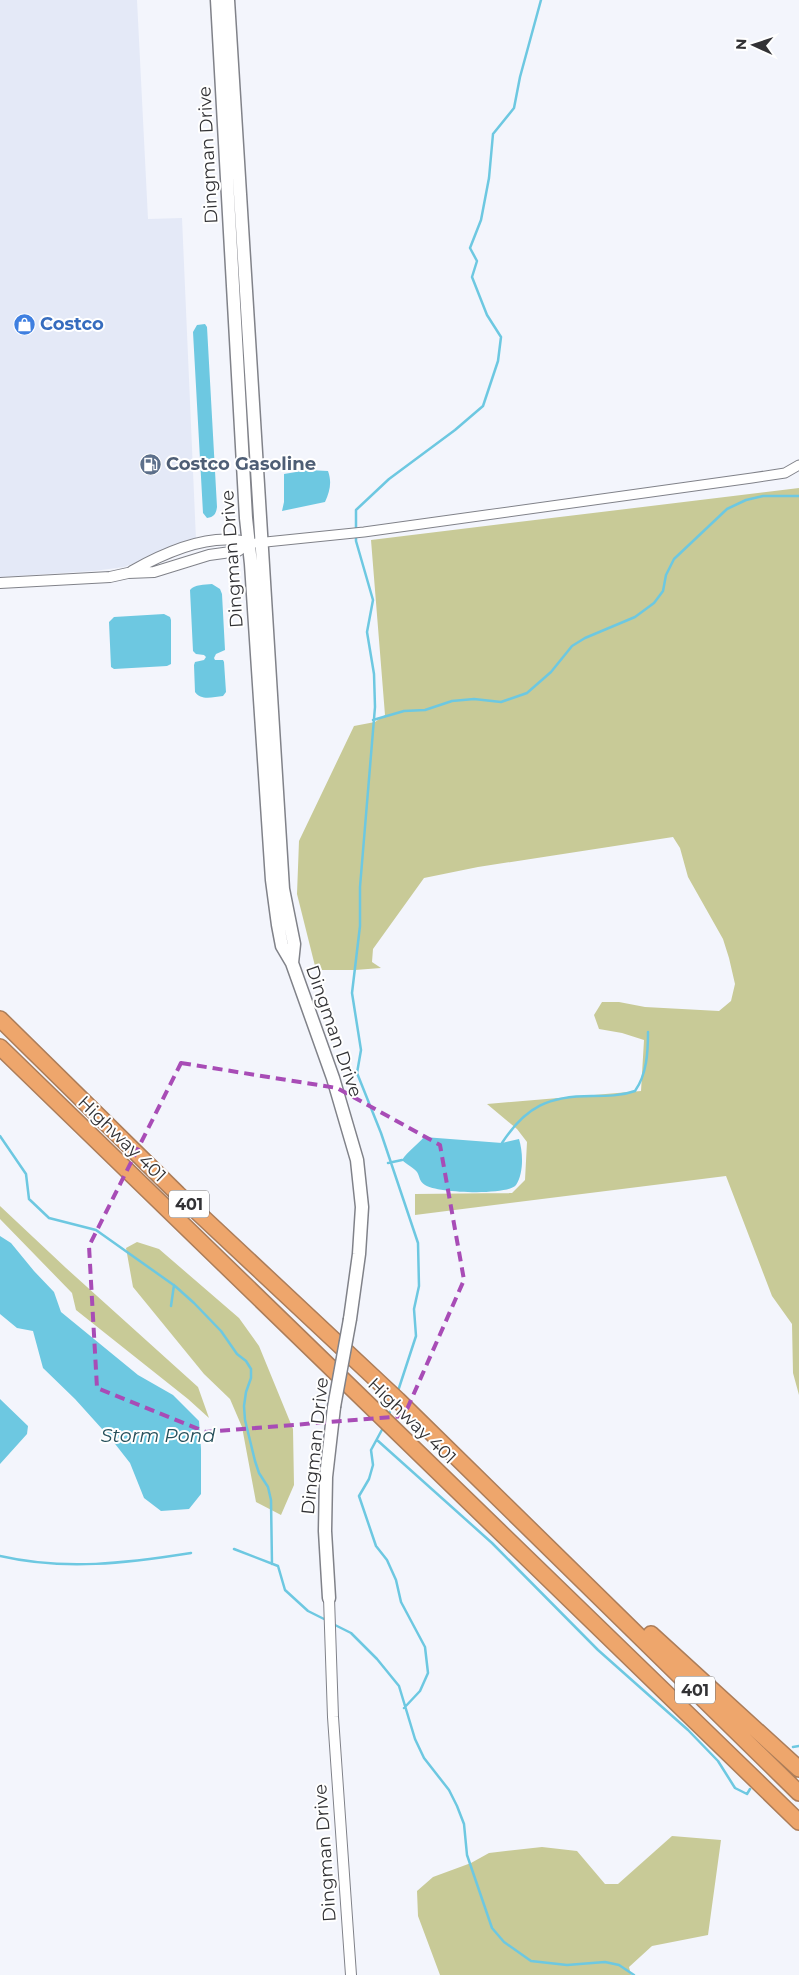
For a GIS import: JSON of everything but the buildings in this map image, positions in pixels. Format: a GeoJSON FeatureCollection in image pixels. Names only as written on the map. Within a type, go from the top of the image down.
{"type":"FeatureCollection","features":[{"type":"Feature","properties":{"kind":"highway","name":"Highway 401"},"geometry":{"type":"LineString","coordinates":[[0,1019],[178,1194],[398,1400],[799,1793]]}},
{"type":"Feature","properties":{"kind":"highway","name":"Highway 401"},"geometry":{"type":"LineString","coordinates":[[0,1047],[374,1411],[493,1523],[799,1822]]}},
{"type":"Feature","properties":{"kind":"highway"},"geometry":{"type":"LineString","coordinates":[[590,1588],[616,1602],[799,1769]]}},
{"type":"Feature","properties":{"kind":"main road","name":"Dingman Drive"},"geometry":{"type":"LineString","coordinates":[[217,0],[246,518],[255,543]]}},
{"type":"Feature","properties":{"kind":"main road","name":"Dingman Drive"},"geometry":{"type":"LineString","coordinates":[[228,0],[272,880],[282,946],[292,963],[333,1078],[356,1160],[362,1207],[359,1254],[350,1319],[334,1407],[326,1477],[325,1531],[328,1598]]}},
{"type":"Feature","properties":{"kind":"street"},"geometry":{"type":"LineString","coordinates":[[0,583],[110,577],[128,573],[151,560],[209,542],[238,540],[255,543],[364,532],[785,473],[799,465]]}},
{"type":"Feature","properties":{"kind":"street","name":"Dingman Drive"},"geometry":{"type":"LineString","coordinates":[[328,1598],[350,1975]]}},
{"type":"Feature","properties":{"kind":"highlighted area"},"geometry":{"type":"Polygon","coordinates":[[[181,1063],[337,1088],[440,1145],[464,1280],[404,1416],[206,1432],[97,1388],[89,1246],[181,1063]]]}},
{"type":"Feature","properties":{"kind":"shaded area"},"geometry":{"type":"Polygon","coordinates":[[[0,0],[137,0],[148,219],[182,218],[196,540],[124,567],[94,571],[0,577],[0,0]]]}},
{"type":"Feature","properties":{"kind":"green space"},"geometry":{"type":"Polygon","coordinates":[[[799,488],[799,1395],[793,1373],[792,1324],[772,1296],[726,1176],[415,1215],[415,1194],[512,1193],[525,1180],[527,1142],[517,1129],[487,1104],[641,1091],[644,1040],[622,1033],[599,1029],[594,1015],[602,1002],[619,1002],[645,1007],[719,1011],[731,1001],[735,984],[723,939],[688,877],[680,848],[673,837],[478,867],[424,878],[373,949],[372,962],[381,968],[316,970],[297,894],[299,841],[354,726],[375,722],[385,715],[371,540],[799,488]]]}},
{"type":"Feature","properties":{"kind":"green space"},"geometry":{"type":"Polygon","coordinates":[[[0,1206],[198,1387],[209,1418],[188,1399],[76,1310],[72,1293],[0,1219],[0,1206]]]}},
{"type":"Feature","properties":{"kind":"green space"},"geometry":{"type":"Polygon","coordinates":[[[137,1242],[159,1249],[239,1318],[259,1346],[293,1429],[294,1485],[281,1515],[256,1502],[242,1427],[230,1399],[204,1374],[133,1287],[126,1248],[137,1242]]]}},
{"type":"Feature","properties":{"kind":"green space"},"geometry":{"type":"Polygon","coordinates":[[[672,1836],[721,1840],[708,1935],[652,1946],[629,1967],[631,1975],[440,1975],[418,1916],[417,1891],[433,1877],[471,1863],[489,1853],[542,1847],[577,1851],[605,1884],[618,1884],[672,1836]]]}},
{"type":"Feature","properties":{"kind":"water"},"geometry":{"type":"Polygon","coordinates":[[[205,324],[207,327],[217,507],[214,515],[207,518],[203,513],[193,332],[197,325],[205,324]]]}},
{"type":"Feature","properties":{"kind":"water"},"geometry":{"type":"Polygon","coordinates":[[[308,470],[328,471],[330,486],[325,502],[282,511],[284,502],[284,474],[308,470]]]}},
{"type":"Feature","properties":{"kind":"water"},"geometry":{"type":"Polygon","coordinates":[[[212,584],[220,589],[222,594],[225,650],[216,654],[214,658],[224,662],[226,692],[223,696],[208,698],[200,697],[195,692],[194,665],[195,662],[204,660],[206,657],[193,651],[190,590],[197,586],[212,584]]]}},
{"type":"Feature","properties":{"kind":"water"},"geometry":{"type":"Polygon","coordinates":[[[164,614],[170,617],[171,620],[171,664],[167,666],[114,669],[111,667],[109,622],[114,617],[164,614]]]}},
{"type":"Feature","properties":{"kind":"water"},"geometry":{"type":"Polygon","coordinates":[[[424,1137],[502,1143],[519,1139],[522,1162],[519,1180],[516,1185],[510,1188],[487,1192],[443,1190],[425,1185],[416,1170],[402,1160],[424,1137]]]}},
{"type":"Feature","properties":{"kind":"water","name":"Storm Pond"},"geometry":{"type":"Polygon","coordinates":[[[0,1236],[11,1243],[54,1292],[61,1312],[138,1375],[173,1395],[199,1421],[201,1494],[189,1509],[161,1511],[144,1498],[130,1463],[75,1399],[43,1368],[33,1331],[17,1328],[0,1314],[0,1236]]]}},
{"type":"Feature","properties":{"kind":"water"},"geometry":{"type":"Polygon","coordinates":[[[0,1399],[28,1426],[27,1434],[0,1464],[0,1399]]]}},
{"type":"Feature","properties":{"kind":"waterway"},"geometry":{"type":"LineString","coordinates":[[398,1391],[416,1336],[414,1309],[419,1286],[418,1243],[381,1133],[357,1073],[361,1050],[352,993],[360,926],[360,887],[375,707],[374,674],[367,632],[373,600],[356,541],[356,510],[389,479],[455,430],[483,406],[498,361],[501,337],[487,315],[472,277],[477,261],[470,248],[481,220],[489,178],[493,134],[514,108],[520,77],[541,0]]}},
{"type":"Feature","properties":{"kind":"waterway"},"geometry":{"type":"LineString","coordinates":[[373,720],[404,711],[425,710],[452,701],[474,699],[501,702],[527,693],[551,672],[572,646],[585,638],[635,617],[654,603],[663,591],[666,575],[674,559],[727,509],[746,500],[763,496],[799,496]]}},
{"type":"Feature","properties":{"kind":"waterway"},"geometry":{"type":"LineString","coordinates":[[502,1143],[520,1120],[530,1112],[551,1101],[563,1098],[619,1095],[635,1091],[644,1070],[648,1032]]}},
{"type":"Feature","properties":{"kind":"waterway"},"geometry":{"type":"LineString","coordinates":[[0,1136],[26,1174],[29,1199],[49,1218],[96,1230],[175,1286],[221,1331],[237,1354],[246,1361],[251,1369],[251,1378],[246,1392],[245,1420],[255,1461],[259,1473],[268,1487],[271,1500],[272,1564]]}},
{"type":"Feature","properties":{"kind":"waterway"},"geometry":{"type":"LineString","coordinates":[[388,1163],[402,1160]]}},
{"type":"Feature","properties":{"kind":"waterway"},"geometry":{"type":"LineString","coordinates":[[171,1306],[174,1285]]}},
{"type":"Feature","properties":{"kind":"waterway"},"geometry":{"type":"LineString","coordinates":[[388,1417],[393,1403]]}},
{"type":"Feature","properties":{"kind":"waterway"},"geometry":{"type":"LineString","coordinates":[[384,1426],[371,1450],[373,1465],[369,1479],[359,1496],[376,1546],[387,1560],[396,1580],[401,1602],[425,1647],[428,1673],[420,1691],[404,1708]]}},
{"type":"Feature","properties":{"kind":"waterway"},"geometry":{"type":"LineString","coordinates":[[377,1440],[492,1543],[598,1650],[688,1730],[718,1761],[735,1788],[747,1794],[750,1789]]}},
{"type":"Feature","properties":{"kind":"waterway"},"geometry":{"type":"LineString","coordinates":[[234,1549],[278,1566],[285,1590],[308,1611],[326,1620]]}},
{"type":"Feature","properties":{"kind":"waterway"},"geometry":{"type":"LineString","coordinates":[[0,1556],[24,1561],[96,1564],[191,1553]]}},
{"type":"Feature","properties":{"kind":"waterway"},"geometry":{"type":"LineString","coordinates":[[333,1624],[351,1633],[377,1659],[399,1686],[415,1739],[424,1758],[449,1790],[457,1806],[464,1824],[467,1855],[492,1928],[504,1942],[531,1961],[567,1965],[605,1962],[619,1965],[634,1975]]}},
{"type":"Feature","properties":{"kind":"waterway"},"geometry":{"type":"LineString","coordinates":[[793,1747],[799,1746]]}},
{"type":"Feature","properties":{"kind":"place","name":"Costco"},"geometry":{"type":"Point","coordinates":[24,324]}},
{"type":"Feature","properties":{"kind":"place","name":"Costco Gasoline"},"geometry":{"type":"Point","coordinates":[150,464]}}]}
